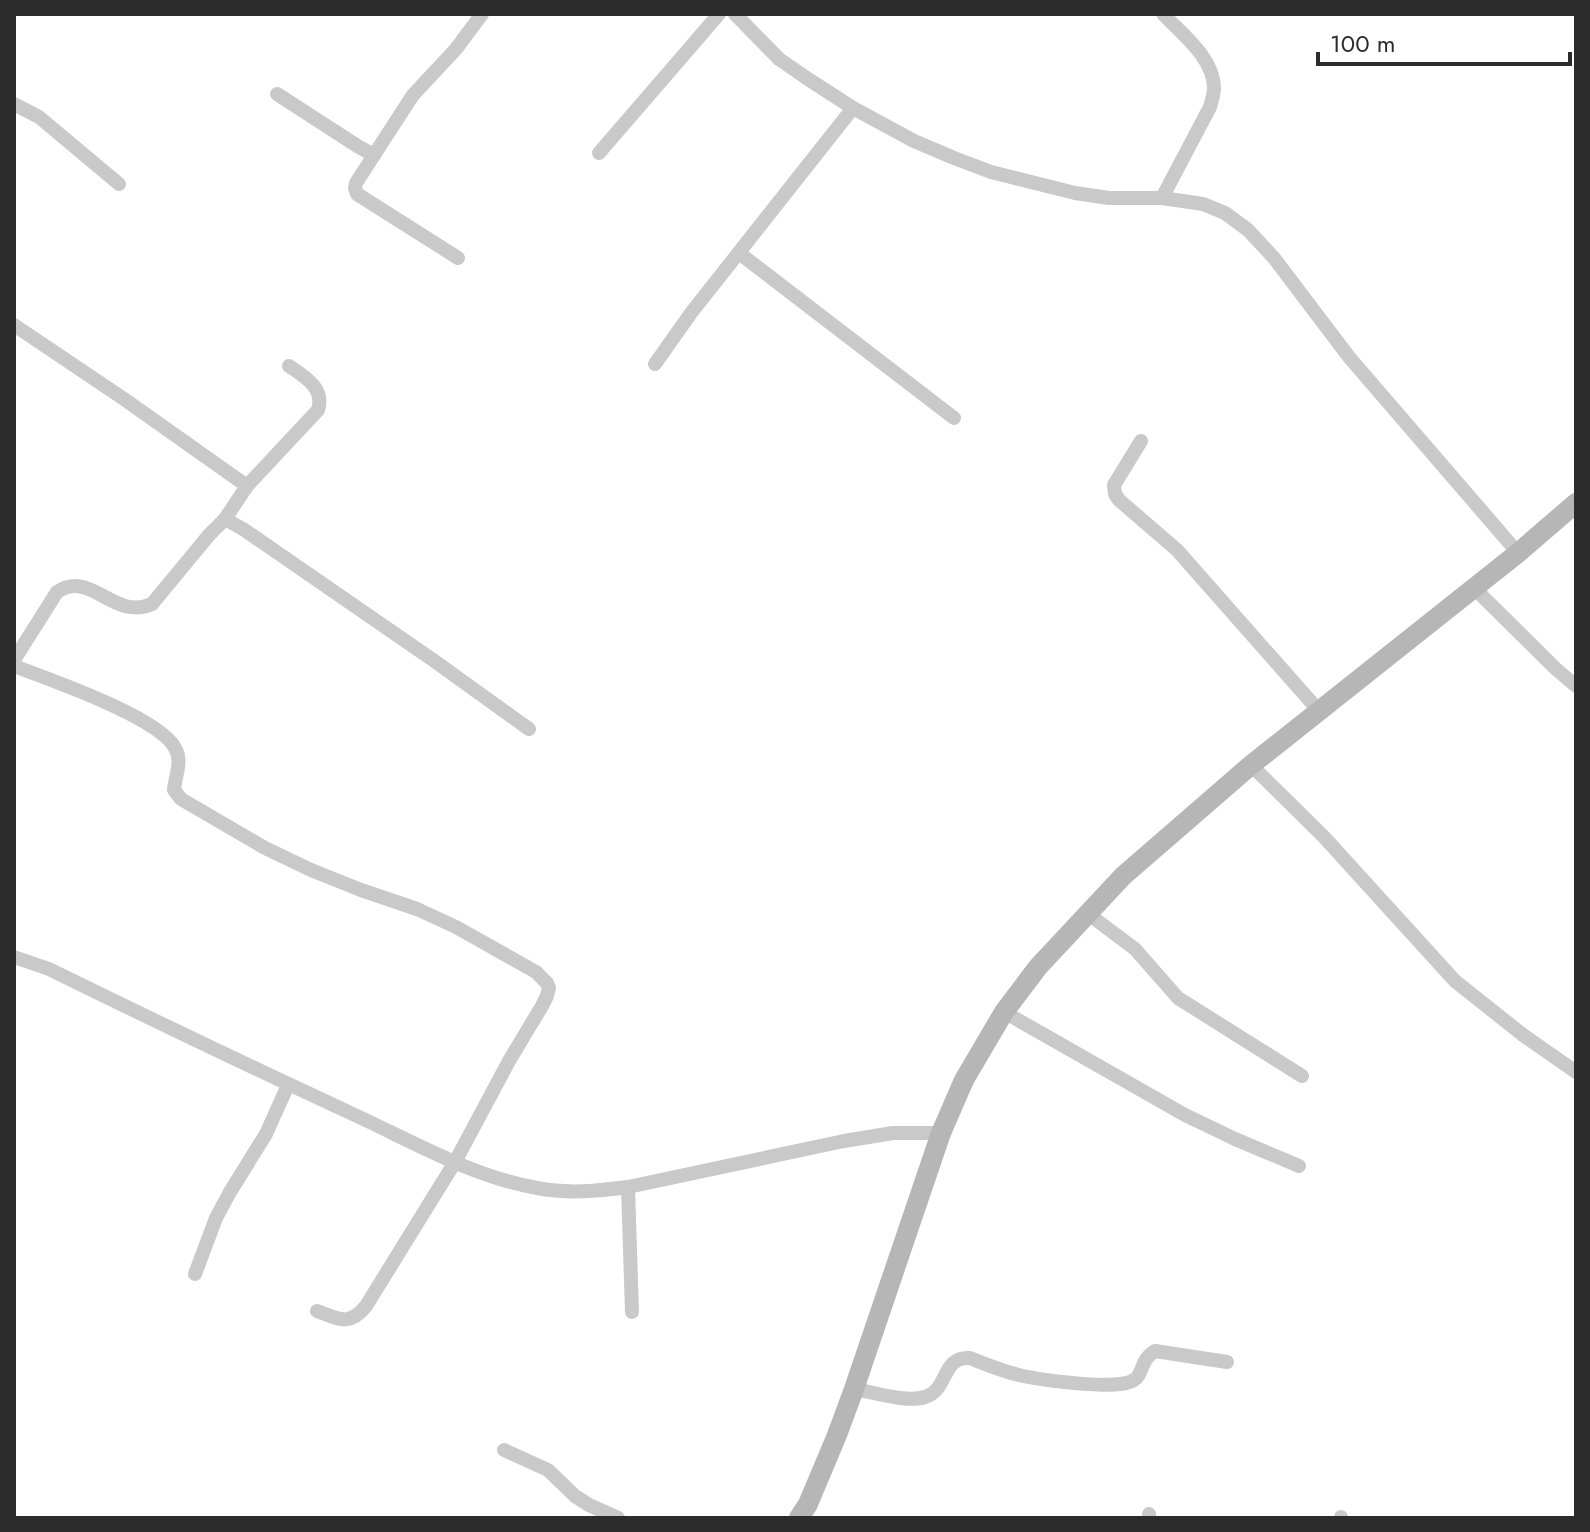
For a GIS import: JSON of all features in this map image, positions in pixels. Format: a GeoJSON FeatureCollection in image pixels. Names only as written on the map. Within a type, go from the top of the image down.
{"type":"FeatureCollection","features":[{"type":"Feature","properties":{"kind":"main road"},"geometry":{"type":"LineString","coordinates":[[799,1518],[808,1504],[854,1389],[941,1133],[964,1080],[1004,1012],[1038,967],[1123,876],[1251,765],[1518,553],[1576,503]]}},
{"type":"Feature","properties":{"kind":"street"},"geometry":{"type":"LineString","coordinates":[[458,258],[357,194],[355,188],[413,95],[456,49],[482,14]]}},
{"type":"Feature","properties":{"kind":"street"},"geometry":{"type":"LineString","coordinates":[[599,153],[719,14]]}},
{"type":"Feature","properties":{"kind":"street"},"geometry":{"type":"LineString","coordinates":[[735,14],[779,59],[853,108],[914,141],[991,172],[1075,193],[1109,198],[1162,198],[1203,204],[1225,213],[1248,230],[1274,258],[1349,357],[1518,553]]}},
{"type":"Feature","properties":{"kind":"street"},"geometry":{"type":"LineString","coordinates":[[1162,198],[1215,92],[1209,68],[1201,54],[1163,14]]}},
{"type":"Feature","properties":{"kind":"street"},"geometry":{"type":"LineString","coordinates":[[277,94],[374,155]]}},
{"type":"Feature","properties":{"kind":"street"},"geometry":{"type":"LineString","coordinates":[[14,104],[39,117],[119,184]]}},
{"type":"Feature","properties":{"kind":"street"},"geometry":{"type":"LineString","coordinates":[[655,364],[691,313],[853,108]]}},
{"type":"Feature","properties":{"kind":"street"},"geometry":{"type":"LineString","coordinates":[[739,253],[954,418]]}},
{"type":"Feature","properties":{"kind":"street"},"geometry":{"type":"LineString","coordinates":[[14,325],[247,486]]}},
{"type":"Feature","properties":{"kind":"street"},"geometry":{"type":"LineString","coordinates":[[289,366],[310,381],[320,394],[318,410],[247,486],[225,519],[152,604],[134,609],[79,585],[66,586],[57,592],[14,663],[99,699],[162,734],[177,750],[179,767],[174,790],[181,799],[265,848],[311,870],[456,927],[543,977],[549,988],[455,1162],[359,1315],[342,1320],[317,1311]]}},
{"type":"Feature","properties":{"kind":"street"},"geometry":{"type":"LineString","coordinates":[[1141,441],[1114,485],[1115,494],[1177,550],[1319,711]]}},
{"type":"Feature","properties":{"kind":"street"},"geometry":{"type":"LineString","coordinates":[[225,519],[529,729]]}},
{"type":"Feature","properties":{"kind":"street"},"geometry":{"type":"LineString","coordinates":[[1474,588],[1576,686]]}},
{"type":"Feature","properties":{"kind":"street"},"geometry":{"type":"LineString","coordinates":[[1251,765],[1324,837],[1455,981],[1576,1072]]}},
{"type":"Feature","properties":{"kind":"street"},"geometry":{"type":"LineString","coordinates":[[1087,913],[1135,949],[1178,998],[1302,1076]]}},
{"type":"Feature","properties":{"kind":"street"},"geometry":{"type":"LineString","coordinates":[[14,957],[49,969],[455,1162],[537,1188],[595,1192],[844,1141],[893,1133],[941,1133]]}},
{"type":"Feature","properties":{"kind":"street"},"geometry":{"type":"LineString","coordinates":[[1004,1012],[1185,1115],[1299,1166]]}},
{"type":"Feature","properties":{"kind":"street"},"geometry":{"type":"LineString","coordinates":[[195,1274],[216,1218],[266,1134],[288,1085]]}},
{"type":"Feature","properties":{"kind":"street"},"geometry":{"type":"LineString","coordinates":[[628,1187],[632,1312]]}},
{"type":"Feature","properties":{"kind":"street"},"geometry":{"type":"LineString","coordinates":[[854,1389],[909,1399],[927,1397],[935,1392],[955,1360],[962,1358],[1022,1376],[1105,1384],[1133,1380],[1138,1376],[1145,1358],[1155,1351],[1227,1362]]}},
{"type":"Feature","properties":{"kind":"street"},"geometry":{"type":"LineString","coordinates":[[504,1450],[548,1470],[575,1496],[618,1518]]}}]}
